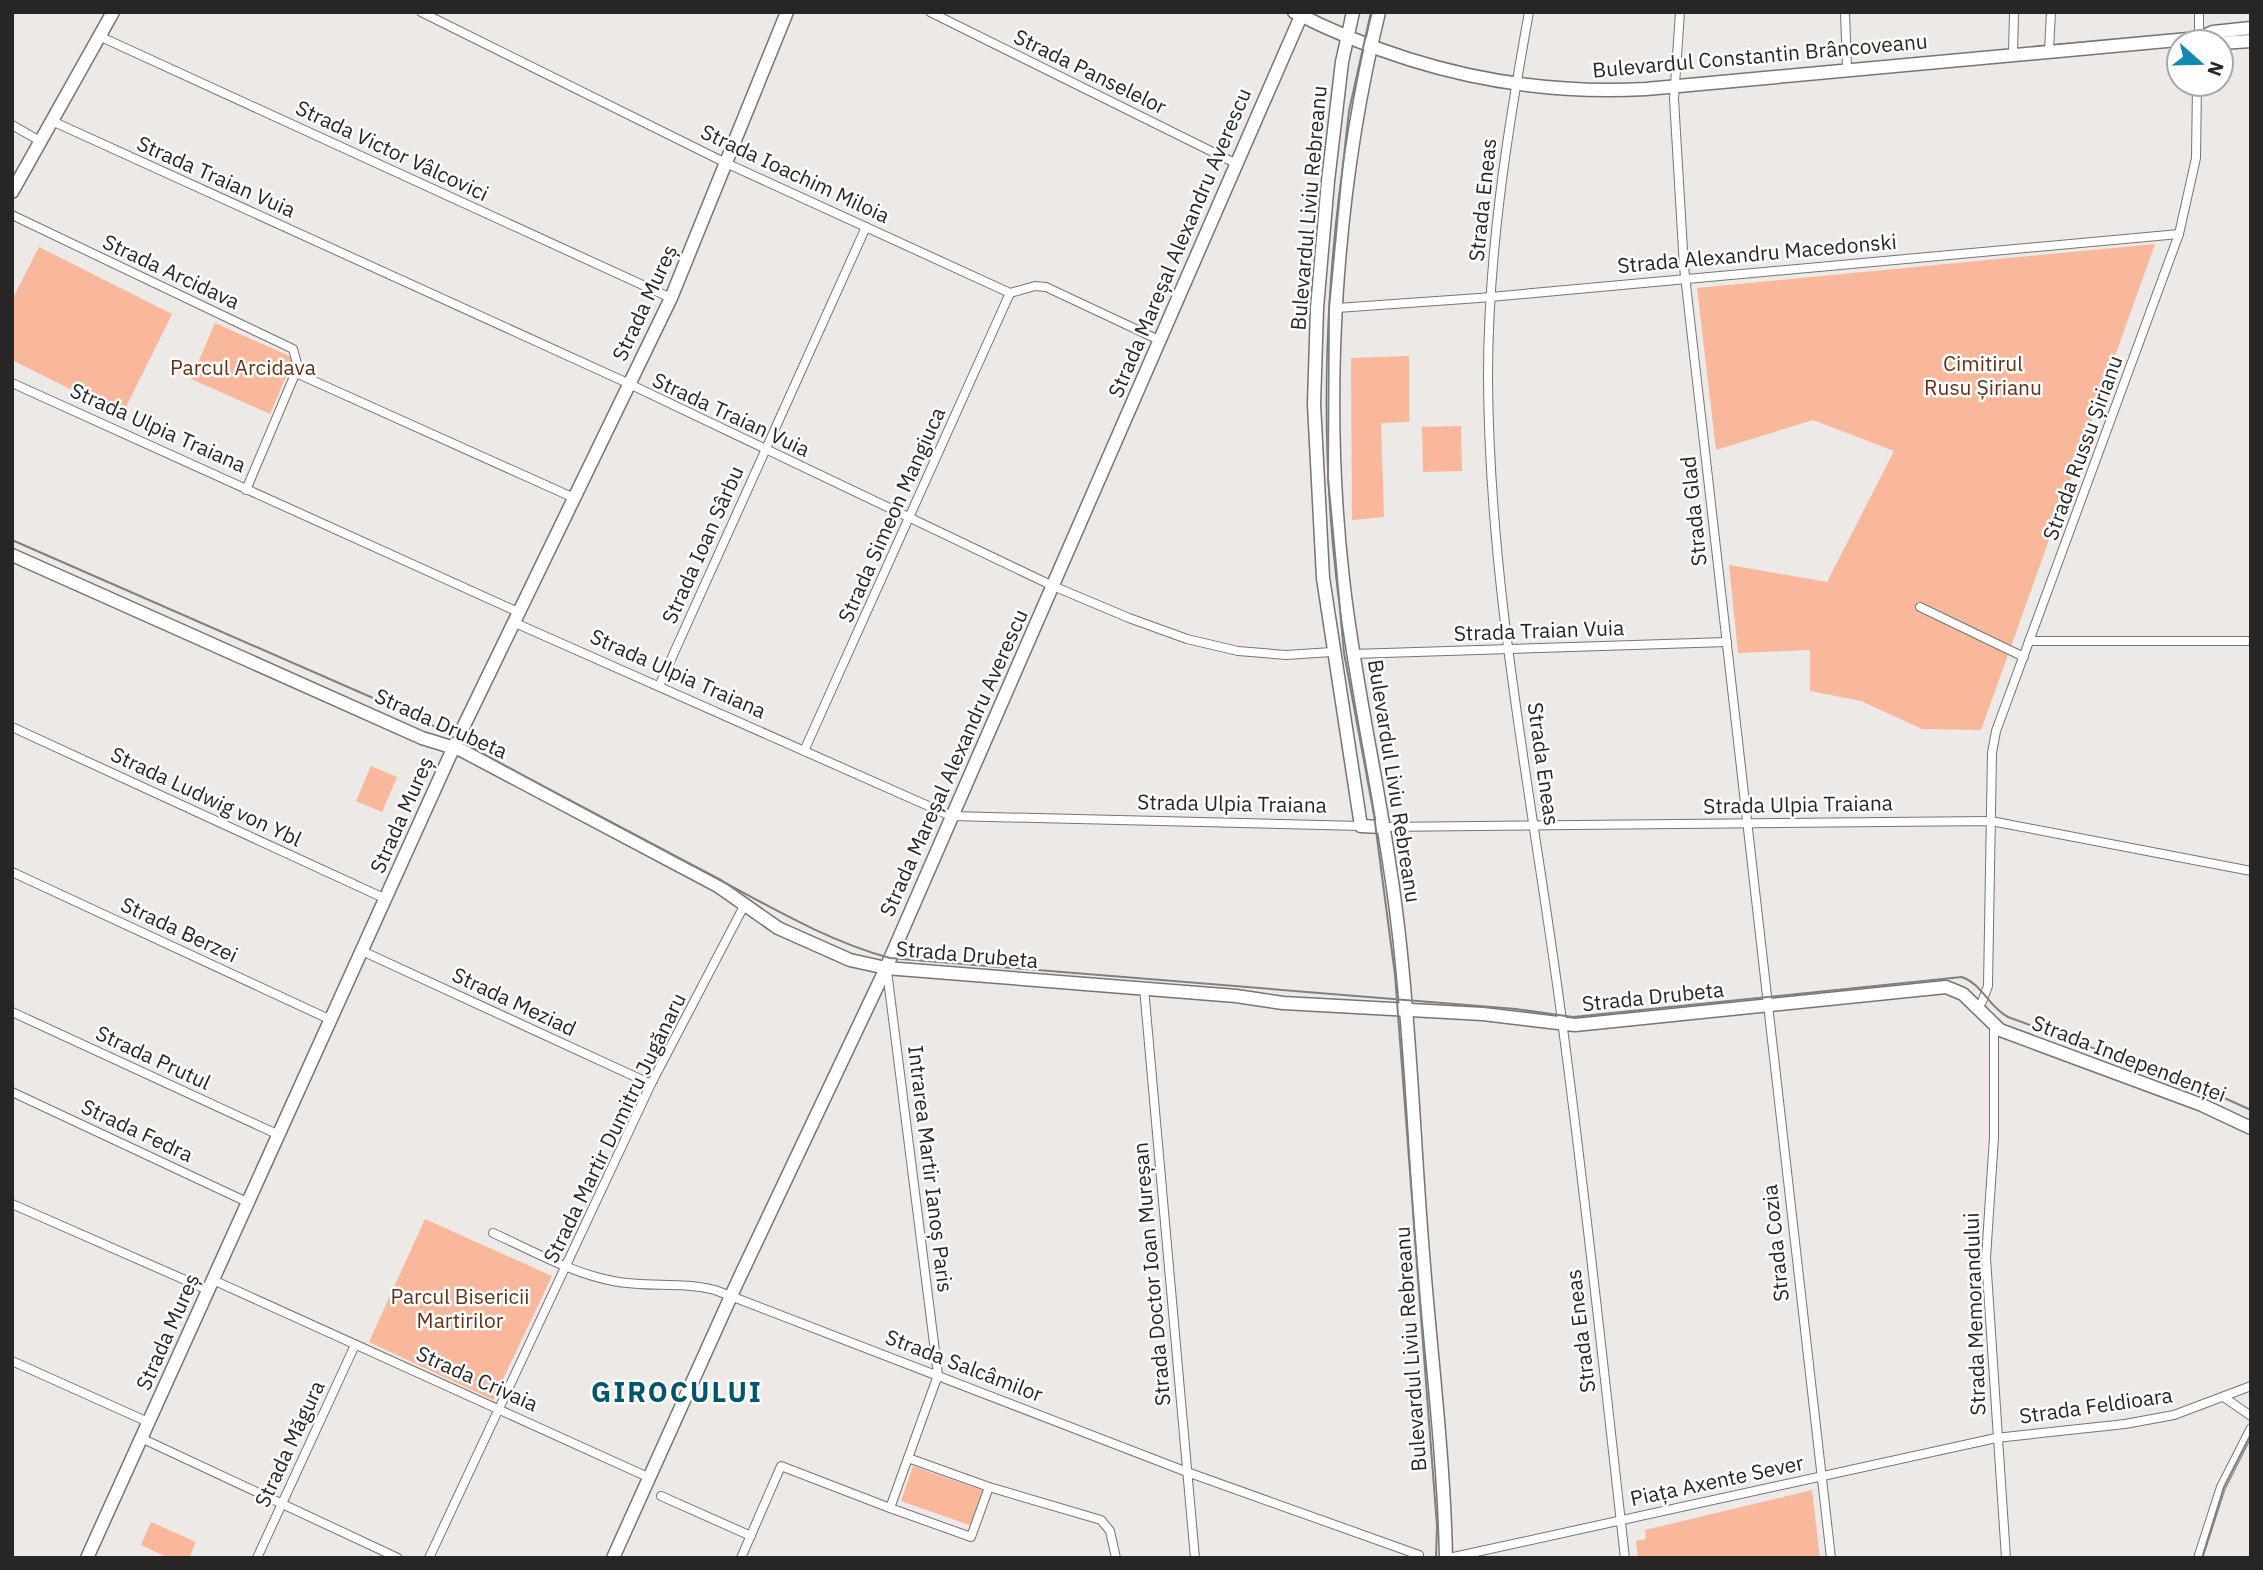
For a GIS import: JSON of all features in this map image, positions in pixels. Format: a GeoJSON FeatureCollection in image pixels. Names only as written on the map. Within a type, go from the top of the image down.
{"type":"FeatureCollection","features":[{"type":"Feature","properties":{"kind":"street"},"geometry":{"type":"LineString","coordinates":[[12,192],[113,12]]}},
{"type":"Feature","properties":{"kind":"street","name":"Strada Ioachim Miloia"},"geometry":{"type":"LineString","coordinates":[[421,12],[726,163],[1010,293]]}},
{"type":"Feature","properties":{"kind":"street","name":"Strada Mureș"},"geometry":{"type":"LineString","coordinates":[[87,1558],[453,748],[572,497],[671,298],[787,12]]}},
{"type":"Feature","properties":{"kind":"street","name":"Strada Panselelor"},"geometry":{"type":"LineString","coordinates":[[930,12],[1235,163]]}},
{"type":"Feature","properties":{"kind":"street","name":"Bulevardul Liviu Rebreanu"},"geometry":{"type":"LineString","coordinates":[[1353,12],[1347,38],[1319,283],[1314,404],[1323,578],[1332,652],[1361,826]]}},
{"type":"Feature","properties":{"kind":"street","name":"Bulevardul Liviu Rebreanu"},"geometry":{"type":"LineString","coordinates":[[1379,12],[1349,183],[1337,308],[1336,478],[1343,576],[1353,654],[1398,927],[1447,1558]]}},
{"type":"Feature","properties":{"kind":"street","name":"Strada Eneas"},"geometry":{"type":"LineString","coordinates":[[1529,12],[1499,195],[1490,297],[1491,477],[1497,565],[1563,1023],[1620,1520]]}},
{"type":"Feature","properties":{"kind":"street","name":"Strada Glad"},"geometry":{"type":"LineString","coordinates":[[1680,12],[1674,86],[1686,278],[1767,1004]]}},
{"type":"Feature","properties":{"kind":"street"},"geometry":{"type":"LineString","coordinates":[[1845,12],[1847,69]]}},
{"type":"Feature","properties":{"kind":"street"},"geometry":{"type":"LineString","coordinates":[[2013,53],[2014,12]]}},
{"type":"Feature","properties":{"kind":"street"},"geometry":{"type":"LineString","coordinates":[[2049,50],[2051,12]]}},
{"type":"Feature","properties":{"kind":"street","name":"Strada Mareșal Alexandru Averescu"},"geometry":{"type":"LineString","coordinates":[[613,1558],[886,968],[1053,586],[1297,14]]}},
{"type":"Feature","properties":{"kind":"street","name":"Bulevardul Constantin Brâncoveanu"},"geometry":{"type":"LineString","coordinates":[[1297,14],[1347,38],[1446,72],[1516,84],[1606,90],[1674,86],[2013,53],[2165,43]]}},
{"type":"Feature","properties":{"kind":"street","name":"Strada Victor Vâlcovici"},"geometry":{"type":"LineString","coordinates":[[99,36],[671,298]]}},
{"type":"Feature","properties":{"kind":"street","name":"Strada Russu Șirianu"},"geometry":{"type":"LineString","coordinates":[[1991,821],[1992,753],[1996,731],[2179,234],[2196,158],[2197,98]]}},
{"type":"Feature","properties":{"kind":"street","name":"Strada Traian Vuia"},"geometry":{"type":"LineString","coordinates":[[52,121],[628,384],[1053,586],[1140,622],[1238,651],[1286,655],[1332,652]]}},
{"type":"Feature","properties":{"kind":"street"},"geometry":{"type":"LineString","coordinates":[[12,125],[40,141]]}},
{"type":"Feature","properties":{"kind":"street","name":"Strada Arcidava"},"geometry":{"type":"LineString","coordinates":[[12,215],[287,345],[297,355],[296,373]]}},
{"type":"Feature","properties":{"kind":"street","name":"Strada Ioan Sârbu"},"geometry":{"type":"LineString","coordinates":[[659,686],[866,226]]}},
{"type":"Feature","properties":{"kind":"street","name":"Strada Alexandru Macedonski"},"geometry":{"type":"LineString","coordinates":[[1337,308],[1490,297],[2179,234]]}},
{"type":"Feature","properties":{"kind":"street"},"geometry":{"type":"LineString","coordinates":[[1010,293],[1035,286],[1046,287],[1158,340]]}},
{"type":"Feature","properties":{"kind":"street","name":"Strada Simeon Mangiuca"},"geometry":{"type":"LineString","coordinates":[[804,751],[911,519],[1010,293]]}},
{"type":"Feature","properties":{"kind":"street"},"geometry":{"type":"LineString","coordinates":[[246,490],[296,373],[572,497]]}},
{"type":"Feature","properties":{"kind":"street","name":"Strada Ulpia Traiana"},"geometry":{"type":"LineString","coordinates":[[12,383],[246,490],[659,686],[951,816],[1382,827],[1535,828],[1991,821],[2251,871]]}},
{"type":"Feature","properties":{"kind":"street","name":"Strada Drubeta"},"geometry":{"type":"LineString","coordinates":[[12,555],[356,706],[422,738],[453,748],[718,886],[778,928],[850,960],[886,968],[1144,988],[1283,1003],[1483,1013],[1575,1025],[1935,986],[1955,990],[1994,1026]]}},
{"type":"Feature","properties":{"kind":"street"},"geometry":{"type":"LineString","coordinates":[[1920,607],[2024,657]]}},
{"type":"Feature","properties":{"kind":"street"},"geometry":{"type":"LineString","coordinates":[[2029,641],[2251,642]]}},
{"type":"Feature","properties":{"kind":"street","name":"Strada Traian Vuia"},"geometry":{"type":"LineString","coordinates":[[1353,654],[1727,642]]}},
{"type":"Feature","properties":{"kind":"street","name":"Strada Ludwig von Ybl"},"geometry":{"type":"LineString","coordinates":[[12,727],[386,899]]}},
{"type":"Feature","properties":{"kind":"street"},"geometry":{"type":"LineString","coordinates":[[1976,1007],[1982,1002],[1988,986],[1991,821]]}},
{"type":"Feature","properties":{"kind":"street","name":"Strada Berzei"},"geometry":{"type":"LineString","coordinates":[[12,872],[331,1020]]}},
{"type":"Feature","properties":{"kind":"street","name":"Strada Martir Dumitru Jugănaru"},"geometry":{"type":"LineString","coordinates":[[429,1558],[651,1084],[745,904]]}},
{"type":"Feature","properties":{"kind":"street","name":"Strada Meziad"},"geometry":{"type":"LineString","coordinates":[[362,951],[651,1084]]}},
{"type":"Feature","properties":{"kind":"street","name":"Intrarea Martir Ianoș Paris"},"geometry":{"type":"LineString","coordinates":[[886,968],[938,1375]]}},
{"type":"Feature","properties":{"kind":"street","name":"Strada Doctor Ioan Mureșan"},"geometry":{"type":"LineString","coordinates":[[1144,988],[1195,1558]]}},
{"type":"Feature","properties":{"kind":"street","name":"Strada Cozia"},"geometry":{"type":"LineString","coordinates":[[1767,1004],[1820,1477]]}},
{"type":"Feature","properties":{"kind":"street","name":"Strada Prutul"},"geometry":{"type":"LineString","coordinates":[[12,1012],[279,1135]]}},
{"type":"Feature","properties":{"kind":"street","name":"Strada Independenței"},"geometry":{"type":"LineString","coordinates":[[1994,1026],[2202,1105],[2251,1128]]}},
{"type":"Feature","properties":{"kind":"street","name":"Strada Memorandului"},"geometry":{"type":"LineString","coordinates":[[1994,1026],[1994,1136],[1986,1258],[2006,1558]]}},
{"type":"Feature","properties":{"kind":"street","name":"Strada Fedra"},"geometry":{"type":"LineString","coordinates":[[12,1092],[247,1202]]}},
{"type":"Feature","properties":{"kind":"street","name":"Strada Crivaia"},"geometry":{"type":"LineString","coordinates":[[12,1205],[355,1345],[500,1408],[650,1478]]}},
{"type":"Feature","properties":{"kind":"street","name":"Strada Salcâmilor"},"geometry":{"type":"LineString","coordinates":[[493,1233],[567,1266],[610,1281],[697,1285],[732,1296],[1187,1472],[1419,1555]]}},
{"type":"Feature","properties":{"kind":"street","name":"Strada Măgura"},"geometry":{"type":"LineString","coordinates":[[257,1558],[355,1345]]}},
{"type":"Feature","properties":{"kind":"street"},"geometry":{"type":"LineString","coordinates":[[12,1360],[148,1422]]}},
{"type":"Feature","properties":{"kind":"street"},"geometry":{"type":"LineString","coordinates":[[890,1508],[938,1375]]}},
{"type":"Feature","properties":{"kind":"street","name":"Strada Feldioara"},"geometry":{"type":"LineString","coordinates":[[1820,1477],[1996,1438],[2137,1422],[2174,1415],[2251,1386]]}},
{"type":"Feature","properties":{"kind":"street"},"geometry":{"type":"LineString","coordinates":[[2225,1398],[2251,1416]]}},
{"type":"Feature","properties":{"kind":"street"},"geometry":{"type":"LineString","coordinates":[[2198,1558],[2221,1487],[2251,1428]]}},
{"type":"Feature","properties":{"kind":"street"},"geometry":{"type":"LineString","coordinates":[[141,1438],[398,1558]]}},
{"type":"Feature","properties":{"kind":"street"},"geometry":{"type":"LineString","coordinates":[[908,1458],[989,1487],[1101,1520],[1110,1531],[1116,1558]]}},
{"type":"Feature","properties":{"kind":"street"},"geometry":{"type":"LineString","coordinates":[[741,1558],[781,1466],[971,1537],[989,1487]]}},
{"type":"Feature","properties":{"kind":"street","name":"Piața Axente Sever"},"geometry":{"type":"LineString","coordinates":[[1625,1558],[1620,1520],[1820,1477],[1831,1558]]}},
{"type":"Feature","properties":{"kind":"street"},"geometry":{"type":"LineString","coordinates":[[661,1496],[751,1536]]}},
{"type":"Feature","properties":{"kind":"street"},"geometry":{"type":"LineString","coordinates":[[1447,1558],[1620,1520]]}},
{"type":"Feature","properties":{"kind":"green space","name":"Cimitirul Rusu Șirianu"},"geometry":{"type":"Polygon","coordinates":[[[2155,244],[1981,730],[1922,729],[1861,701],[1810,691],[1810,650],[1738,653],[1729,565],[1827,582],[1894,451],[1813,420],[1716,450],[1697,288],[2155,244]]]}},
{"type":"Feature","properties":{"kind":"green space"},"geometry":{"type":"Polygon","coordinates":[[[39,247],[172,314],[122,415],[12,360],[12,300],[39,247]]]}},
{"type":"Feature","properties":{"kind":"green space","name":"Parcul Arcidava"},"geometry":{"type":"Polygon","coordinates":[[[215,323],[294,358],[270,414],[191,379],[215,323]]]}},
{"type":"Feature","properties":{"kind":"green space"},"geometry":{"type":"Polygon","coordinates":[[[1409,356],[1409,422],[1381,423],[1384,517],[1352,520],[1351,358],[1409,356]]]}},
{"type":"Feature","properties":{"kind":"green space"},"geometry":{"type":"Polygon","coordinates":[[[1461,426],[1462,471],[1423,472],[1422,427],[1461,426]]]}},
{"type":"Feature","properties":{"kind":"green space"},"geometry":{"type":"Polygon","coordinates":[[[371,766],[397,777],[382,812],[356,801],[371,766]]]}},
{"type":"Feature","properties":{"kind":"green space","name":"Parcul Bisericii Martirilor"},"geometry":{"type":"Polygon","coordinates":[[[425,1219],[552,1276],[493,1400],[369,1342],[425,1219]]]}},
{"type":"Feature","properties":{"kind":"green space"},"geometry":{"type":"Polygon","coordinates":[[[913,1466],[984,1491],[972,1526],[901,1501],[913,1466]]]}},
{"type":"Feature","properties":{"kind":"green space"},"geometry":{"type":"Polygon","coordinates":[[[1812,1490],[1820,1558],[1638,1558],[1636,1541],[1646,1539],[1645,1530],[1812,1490]]]}},
{"type":"Feature","properties":{"kind":"green space"},"geometry":{"type":"Polygon","coordinates":[[[151,1522],[196,1542],[189,1558],[169,1558],[141,1545],[151,1522]]]}},
{"type":"Feature","properties":{"kind":"tram line"},"geometry":{"type":"LineString","coordinates":[[1371,12],[1349,111],[1329,308],[1328,478],[1344,653],[1374,815],[1395,975],[1437,1526],[1436,1558]]}},
{"type":"Feature","properties":{"kind":"tram line"},"geometry":{"type":"LineString","coordinates":[[12,540],[421,719],[795,920],[890,958],[1516,1009],[1573,1017],[1962,977],[1975,985],[2008,1017],[2202,1088],[2251,1110]]}},
{"type":"Feature","properties":{"kind":"tram line"},"geometry":{"type":"LineString","coordinates":[[2202,1558],[2224,1487],[2251,1434]]}},
{"type":"Feature","properties":{"kind":"district","name":"GIROCULUI"},"geometry":{"type":"Point","coordinates":[677,1392]}}]}
